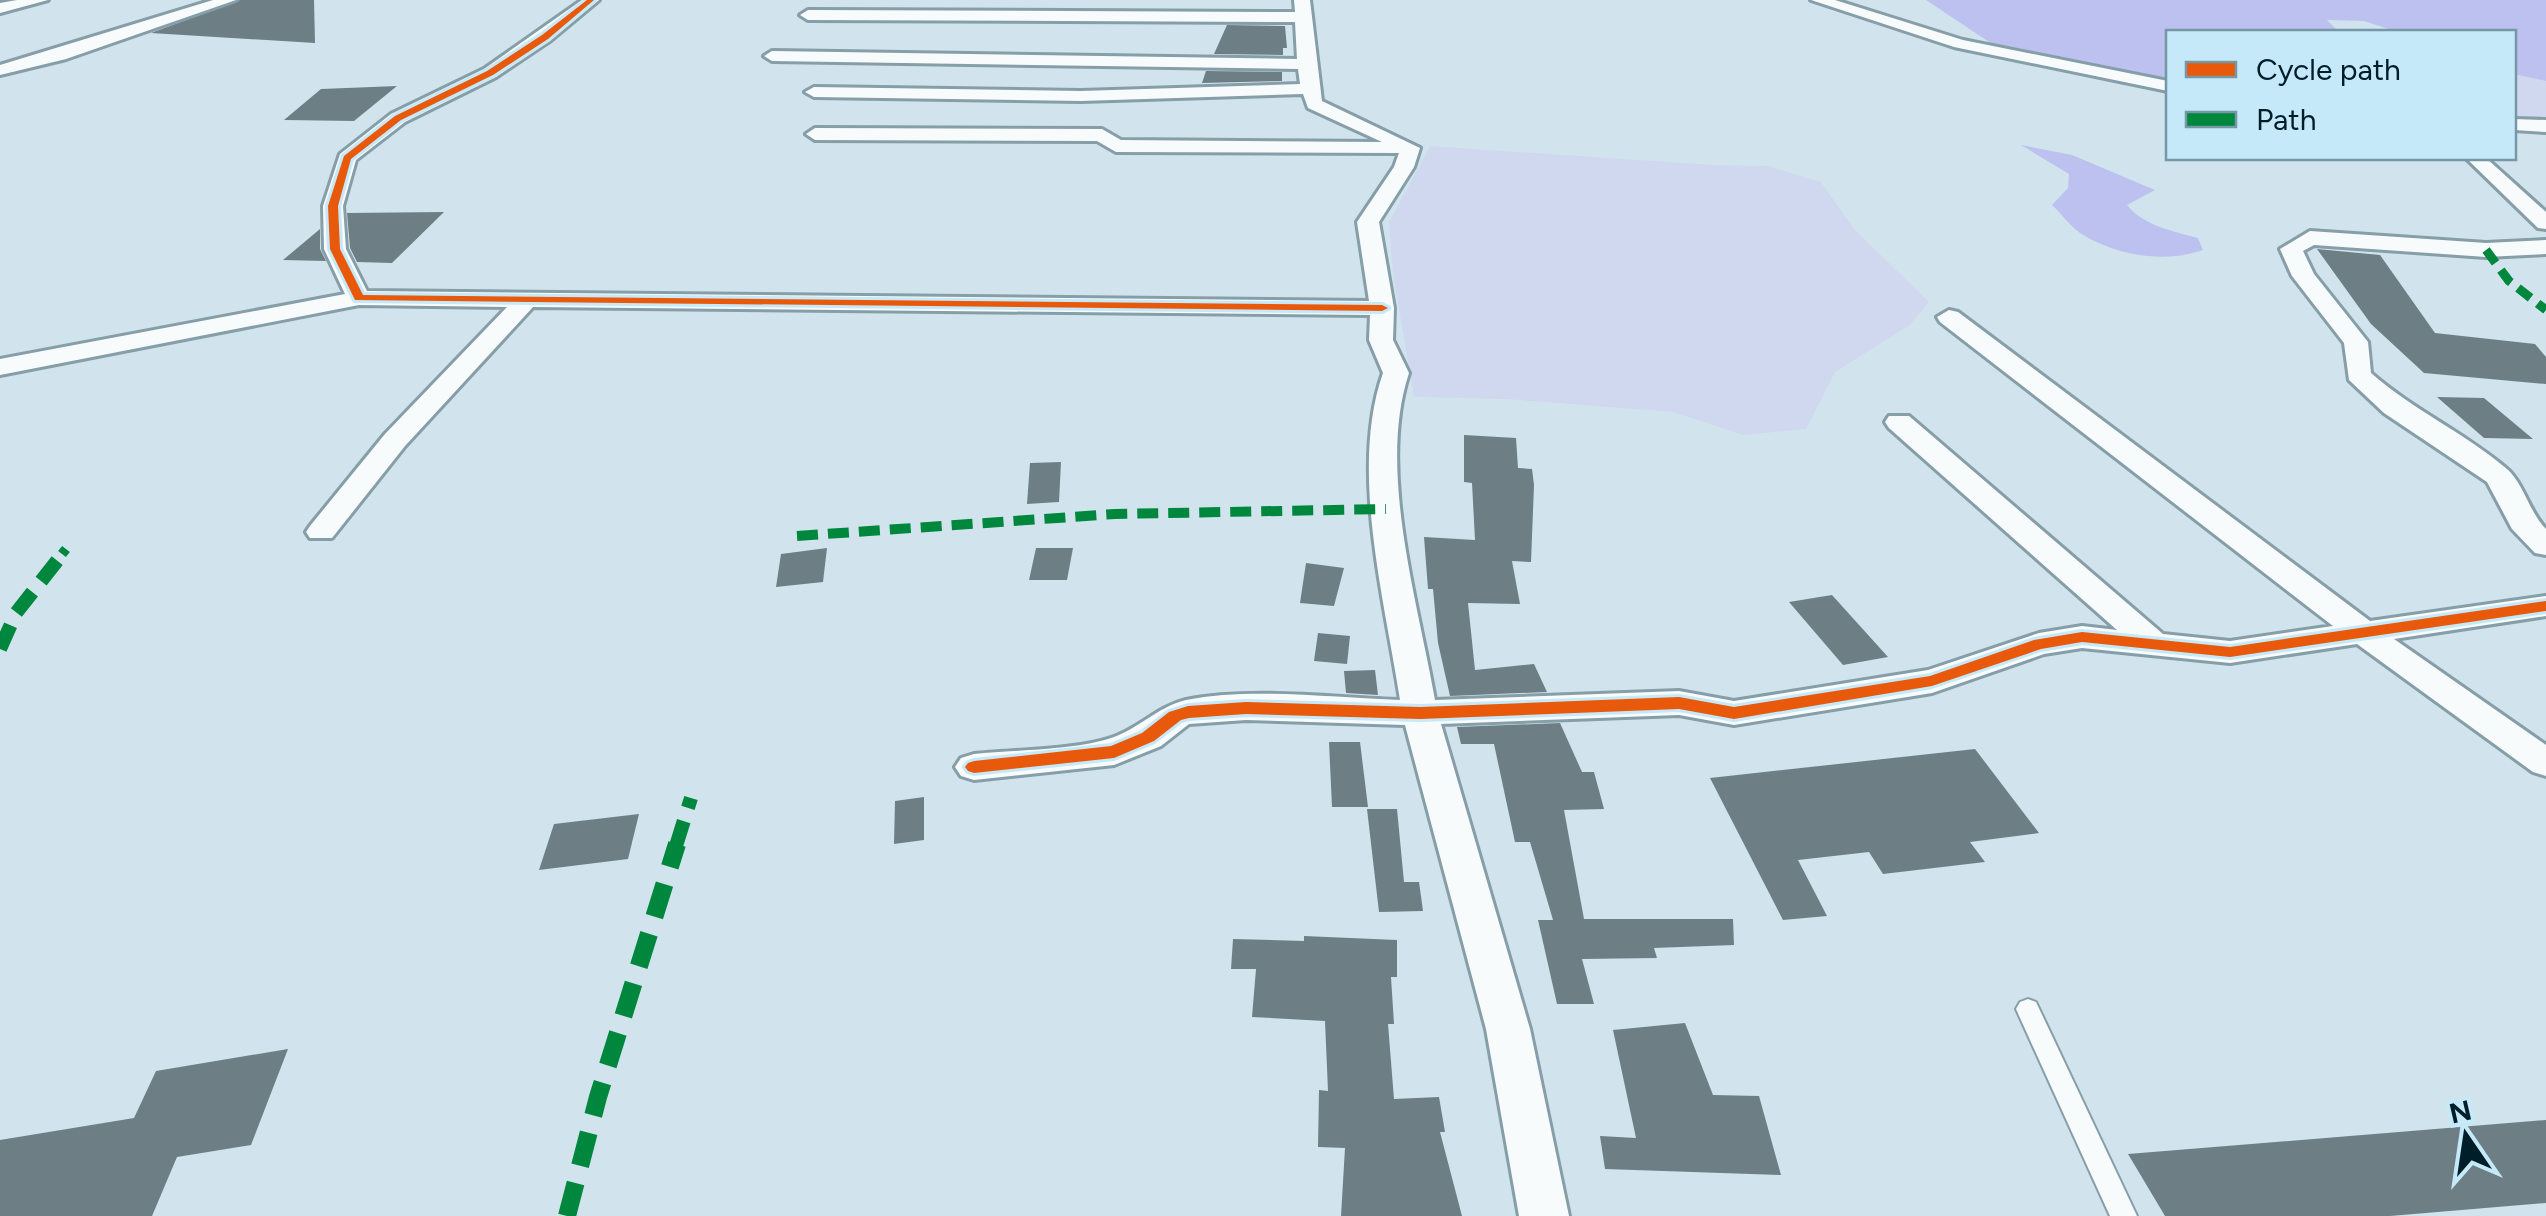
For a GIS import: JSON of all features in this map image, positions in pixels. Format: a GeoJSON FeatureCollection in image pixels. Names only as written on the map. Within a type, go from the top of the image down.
{"type":"FeatureCollection","features":[{"type":"Feature","properties":{"kind":"street"},"geometry":{"type":"LineString","coordinates":[[0,8],[40,0]]}},
{"type":"Feature","properties":{"kind":"street"},"geometry":{"type":"LineString","coordinates":[[0,70],[60,55],[228,0]]}},
{"type":"Feature","properties":{"kind":"street"},"geometry":{"type":"LineString","coordinates":[[358,298],[334,249],[334,206],[347,158],[398,118],[490,73],[592,0]]}},
{"type":"Feature","properties":{"kind":"street"},"geometry":{"type":"LineString","coordinates":[[1818,0],[1960,44],[2166,86]]}},
{"type":"Feature","properties":{"kind":"street"},"geometry":{"type":"LineString","coordinates":[[808,15],[1302,9],[1314,104],[1410,148]]}},
{"type":"Feature","properties":{"kind":"street"},"geometry":{"type":"LineString","coordinates":[[772,56],[1308,76]]}},
{"type":"Feature","properties":{"kind":"street"},"geometry":{"type":"LineString","coordinates":[[814,92],[1081,96],[1308,76]]}},
{"type":"Feature","properties":{"kind":"street"},"geometry":{"type":"LineString","coordinates":[[2516,125],[2546,126]]}},
{"type":"Feature","properties":{"kind":"street"},"geometry":{"type":"LineString","coordinates":[[814,134],[1102,135],[1116,146],[1410,148]]}},
{"type":"Feature","properties":{"kind":"street"},"geometry":{"type":"LineString","coordinates":[[1410,148],[1404,168],[1368,222],[1382,308],[1381,340],[1396,374],[1385,405],[1386,509],[1420,713],[1508,1030],[1544,1216]]}},
{"type":"Feature","properties":{"kind":"street"},"geometry":{"type":"LineString","coordinates":[[2477,160],[2546,223]]}},
{"type":"Feature","properties":{"kind":"street"},"geometry":{"type":"LineString","coordinates":[[2524,201],[2546,204]]}},
{"type":"Feature","properties":{"kind":"street"},"geometry":{"type":"LineString","coordinates":[[2546,246],[2486,250],[2310,238],[2291,250],[2302,276],[2356,342],[2358,375],[2394,407],[2500,477],[2523,523],[2546,546]]}},
{"type":"Feature","properties":{"kind":"street"},"geometry":{"type":"LineString","coordinates":[[0,367],[358,298],[1382,308]]}},
{"type":"Feature","properties":{"kind":"street"},"geometry":{"type":"LineString","coordinates":[[321,532],[395,440],[524,302]]}},
{"type":"Feature","properties":{"kind":"street"},"geometry":{"type":"LineString","coordinates":[[1949,317],[2364,634],[2546,763]]}},
{"type":"Feature","properties":{"kind":"street"},"geometry":{"type":"LineString","coordinates":[[1898,422],[2156,646]]}},
{"type":"Feature","properties":{"kind":"street"},"geometry":{"type":"LineString","coordinates":[[974,766],[1114,752],[1188,712],[1246,708],[1420,713],[1679,703],[1734,713],[1932,681],[2038,644],[2082,637],[2230,652],[2546,606]]}},
{"type":"Feature","properties":{"kind":"lane"},"geometry":{"type":"LineString","coordinates":[[2028,1008],[2124,1216]]}},
{"type":"Feature","properties":{"kind":"shaded area"},"geometry":{"type":"Polygon","coordinates":[[[1926,0],[2546,0],[2546,81],[2516,74],[2516,30],[2392,30],[2364,21],[2327,20],[2337,30],[2166,30],[2166,83],[1995,46],[1926,0]]]}},
{"type":"Feature","properties":{"kind":"shaded area"},"geometry":{"type":"Polygon","coordinates":[[[2516,74],[2546,81],[2546,119],[2516,118],[2516,74]]]}},
{"type":"Feature","properties":{"kind":"shaded area"},"geometry":{"type":"Polygon","coordinates":[[[2021,145],[2072,155],[2155,190],[2127,205],[2150,223],[2198,238],[2203,250],[2156,257],[2124,252],[2093,241],[2072,227],[2052,205],[2068,188],[2069,174],[2021,145]]]}},
{"type":"Feature","properties":{"kind":"shaded area"},"geometry":{"type":"Polygon","coordinates":[[[1430,146],[1768,166],[1821,182],[1855,230],[1929,302],[1910,325],[1835,372],[1806,429],[1743,435],[1673,412],[1506,399],[1414,397],[1393,274],[1389,222],[1430,146]]]}},
{"type":"Feature","properties":{"kind":"building"},"geometry":{"type":"Polygon","coordinates":[[[240,0],[314,0],[315,43],[151,33],[240,0]]]}},
{"type":"Feature","properties":{"kind":"building"},"geometry":{"type":"Polygon","coordinates":[[[1227,25],[1285,26],[1287,48],[1283,48],[1283,55],[1214,54],[1227,25]]]}},
{"type":"Feature","properties":{"kind":"building"},"geometry":{"type":"Polygon","coordinates":[[[1206,71],[1282,72],[1282,81],[1202,83],[1206,71]]]}},
{"type":"Feature","properties":{"kind":"building"},"geometry":{"type":"Polygon","coordinates":[[[397,86],[354,121],[284,120],[321,89],[397,86]]]}},
{"type":"Feature","properties":{"kind":"building"},"geometry":{"type":"Polygon","coordinates":[[[444,212],[392,263],[357,262],[350,248],[347,213],[444,212]]]}},
{"type":"Feature","properties":{"kind":"building"},"geometry":{"type":"Polygon","coordinates":[[[320,229],[320,249],[326,261],[283,260],[320,229]]]}},
{"type":"Feature","properties":{"kind":"building"},"geometry":{"type":"Polygon","coordinates":[[[2317,249],[2380,255],[2435,333],[2535,344],[2546,357],[2546,384],[2424,373],[2371,324],[2317,249]]]}},
{"type":"Feature","properties":{"kind":"building"},"geometry":{"type":"Polygon","coordinates":[[[2437,397],[2484,398],[2533,439],[2484,438],[2437,397]]]}},
{"type":"Feature","properties":{"kind":"building"},"geometry":{"type":"Polygon","coordinates":[[[1464,435],[1516,438],[1518,468],[1532,469],[1534,485],[1531,562],[1512,561],[1520,604],[1468,603],[1475,670],[1534,664],[1547,692],[1450,696],[1438,643],[1433,589],[1428,589],[1424,537],[1475,540],[1472,483],[1464,482],[1464,435]]]}},
{"type":"Feature","properties":{"kind":"building"},"geometry":{"type":"Polygon","coordinates":[[[1061,462],[1059,502],[1027,504],[1030,463],[1061,462]]]}},
{"type":"Feature","properties":{"kind":"building"},"geometry":{"type":"Polygon","coordinates":[[[827,548],[823,582],[776,587],[781,554],[827,548]]]}},
{"type":"Feature","properties":{"kind":"building"},"geometry":{"type":"Polygon","coordinates":[[[1036,548],[1073,548],[1067,580],[1029,580],[1036,548]]]}},
{"type":"Feature","properties":{"kind":"building"},"geometry":{"type":"Polygon","coordinates":[[[1306,563],[1344,568],[1334,606],[1300,603],[1306,563]]]}},
{"type":"Feature","properties":{"kind":"building"},"geometry":{"type":"Polygon","coordinates":[[[1832,595],[1888,657],[1843,665],[1789,602],[1832,595]]]}},
{"type":"Feature","properties":{"kind":"building"},"geometry":{"type":"Polygon","coordinates":[[[1318,633],[1350,636],[1347,664],[1314,661],[1318,633]]]}},
{"type":"Feature","properties":{"kind":"building"},"geometry":{"type":"Polygon","coordinates":[[[1375,670],[1378,695],[1346,693],[1344,671],[1375,670]]]}},
{"type":"Feature","properties":{"kind":"building"},"geometry":{"type":"Polygon","coordinates":[[[1560,723],[1582,772],[1594,772],[1604,809],[1564,810],[1584,919],[1733,919],[1734,945],[1654,948],[1657,958],[1582,959],[1594,1004],[1557,1004],[1538,920],[1553,920],[1530,842],[1515,842],[1494,744],[1461,744],[1457,727],[1560,723]]]}},
{"type":"Feature","properties":{"kind":"building"},"geometry":{"type":"Polygon","coordinates":[[[1329,742],[1360,742],[1368,807],[1332,807],[1329,742]]]}},
{"type":"Feature","properties":{"kind":"building"},"geometry":{"type":"Polygon","coordinates":[[[1975,749],[2039,833],[1970,842],[1985,862],[1883,874],[1869,852],[1798,860],[1827,916],[1783,920],[1710,778],[1975,749]]]}},
{"type":"Feature","properties":{"kind":"building"},"geometry":{"type":"Polygon","coordinates":[[[924,797],[924,840],[894,844],[895,801],[924,797]]]}},
{"type":"Feature","properties":{"kind":"building"},"geometry":{"type":"Polygon","coordinates":[[[1367,809],[1397,809],[1404,882],[1419,882],[1423,911],[1379,912],[1367,809]]]}},
{"type":"Feature","properties":{"kind":"building"},"geometry":{"type":"Polygon","coordinates":[[[639,814],[628,859],[539,870],[554,824],[639,814]]]}},
{"type":"Feature","properties":{"kind":"building"},"geometry":{"type":"Polygon","coordinates":[[[1304,936],[1397,940],[1397,977],[1391,977],[1394,1024],[1388,1024],[1394,1099],[1439,1097],[1445,1132],[1440,1132],[1462,1216],[1341,1216],[1345,1148],[1318,1147],[1319,1090],[1328,1091],[1325,1021],[1252,1017],[1256,969],[1231,969],[1233,939],[1304,941],[1304,936]]]}},
{"type":"Feature","properties":{"kind":"building"},"geometry":{"type":"Polygon","coordinates":[[[1685,1023],[1713,1095],[1759,1096],[1781,1175],[1605,1169],[1600,1136],[1636,1138],[1613,1030],[1685,1023]]]}},
{"type":"Feature","properties":{"kind":"building"},"geometry":{"type":"Polygon","coordinates":[[[288,1049],[251,1145],[177,1157],[152,1216],[0,1216],[0,1140],[134,1118],[156,1071],[288,1049]]]}},
{"type":"Feature","properties":{"kind":"building"},"geometry":{"type":"Polygon","coordinates":[[[2546,1120],[2546,1203],[2390,1216],[2165,1216],[2128,1154],[2546,1120]]]}},
{"type":"Feature","properties":{"kind":"marked path"},"geometry":{"type":"LineString","coordinates":[[2486,250],[2509,281],[2546,310]]}},
{"type":"Feature","properties":{"kind":"marked path"},"geometry":{"type":"LineString","coordinates":[[797,536],[1115,514],[1386,509]]}},
{"type":"Feature","properties":{"kind":"marked path"},"geometry":{"type":"LineString","coordinates":[[0,649],[16,613],[66,549]]}},
{"type":"Feature","properties":{"kind":"marked path"},"geometry":{"type":"LineString","coordinates":[[567,1216],[598,1097],[691,798]]}},
{"type":"Feature","properties":{"kind":"cycle path"},"geometry":{"type":"LineString","coordinates":[[591,0],[545,37],[490,73],[398,118],[347,158],[333,206],[335,249],[359,298],[1382,308]]}},
{"type":"Feature","properties":{"kind":"cycle path"},"geometry":{"type":"LineString","coordinates":[[974,767],[1114,752],[1188,712],[1246,708],[1420,713],[1679,703],[1734,713],[1932,681],[2039,644],[2082,637],[2230,652],[2546,606]]}}]}
